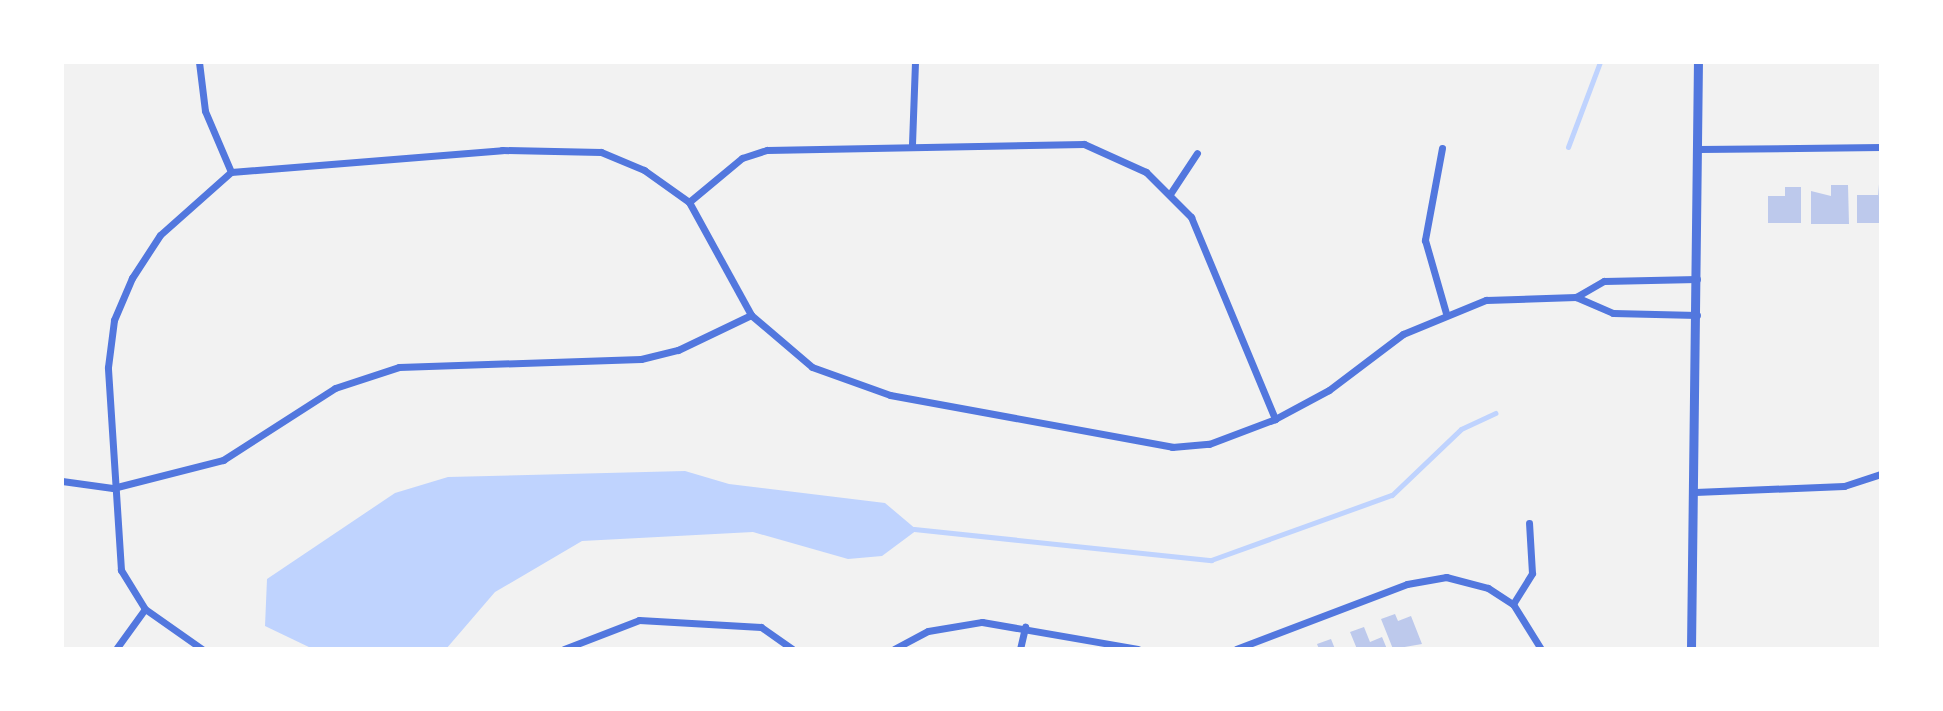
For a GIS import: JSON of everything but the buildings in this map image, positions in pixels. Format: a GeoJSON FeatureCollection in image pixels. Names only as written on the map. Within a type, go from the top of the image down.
{"type":"FeatureCollection","features":[{"type":"Feature","properties":{"kind":"street"},"geometry":{"type":"LineString","coordinates":[[199,62],[205,111],[231,172]]}},
{"type":"Feature","properties":{"kind":"street"},"geometry":{"type":"LineString","coordinates":[[912,144],[915,62]]}},
{"type":"Feature","properties":{"kind":"street"},"geometry":{"type":"LineString","coordinates":[[1691,649],[1698,315],[1698,62]]}},
{"type":"Feature","properties":{"kind":"street"},"geometry":{"type":"LineString","coordinates":[[689,202],[742,158],[767,150],[912,144],[1084,144],[1146,172],[1170,194],[1208,246],[1275,419]]}},
{"type":"Feature","properties":{"kind":"street"},"geometry":{"type":"LineString","coordinates":[[1699,149],[1881,147]]}},
{"type":"Feature","properties":{"kind":"street"},"geometry":{"type":"LineString","coordinates":[[1442,148],[1425,240],[1446,313]]}},
{"type":"Feature","properties":{"kind":"street"},"geometry":{"type":"LineString","coordinates":[[202,649],[145,609],[121,570],[113,488],[108,367],[114,320],[160,235],[231,172],[568,149],[620,159],[689,202],[751,315],[812,367],[923,402],[1172,447],[1209,444],[1275,419],[1446,313],[1486,300],[1576,297],[1613,313],[1698,315]]}},
{"type":"Feature","properties":{"kind":"street"},"geometry":{"type":"LineString","coordinates":[[1170,194],[1197,153]]}},
{"type":"Feature","properties":{"kind":"street"},"geometry":{"type":"LineString","coordinates":[[1576,297],[1604,281],[1698,279]]}},
{"type":"Feature","properties":{"kind":"street"},"geometry":{"type":"LineString","coordinates":[[62,481],[113,488],[223,460],[335,388],[399,367],[641,359],[678,350],[751,315]]}},
{"type":"Feature","properties":{"kind":"street"},"geometry":{"type":"LineString","coordinates":[[1695,492],[1844,486],[1881,474]]}},
{"type":"Feature","properties":{"kind":"street"},"geometry":{"type":"LineString","coordinates":[[1513,604],[1532,573],[1529,523]]}},
{"type":"Feature","properties":{"kind":"street"},"geometry":{"type":"LineString","coordinates":[[1236,649],[1426,578],[1466,580],[1513,604],[1541,649]]}},
{"type":"Feature","properties":{"kind":"street"},"geometry":{"type":"LineString","coordinates":[[116,649],[145,609]]}},
{"type":"Feature","properties":{"kind":"street"},"geometry":{"type":"LineString","coordinates":[[564,649],[639,620],[761,627],[792,649]]}},
{"type":"Feature","properties":{"kind":"street"},"geometry":{"type":"LineString","coordinates":[[894,649],[965,623],[1025,627],[1138,649]]}},
{"type":"Feature","properties":{"kind":"street"},"geometry":{"type":"LineString","coordinates":[[1020,649],[1025,627]]}},
{"type":"Feature","properties":{"kind":"water"},"geometry":{"type":"Polygon","coordinates":[[[685,471],[729,484],[885,503],[917,530],[882,556],[848,559],[753,532],[582,541],[495,592],[446,649],[313,649],[265,626],[267,579],[395,493],[448,477],[685,471]]]}},
{"type":"Feature","properties":{"kind":"waterway"},"geometry":{"type":"LineString","coordinates":[[1568,147],[1600,62]]}},
{"type":"Feature","properties":{"kind":"waterway"},"geometry":{"type":"LineString","coordinates":[[914,529],[1211,560],[1392,495],[1461,429],[1496,413]]}}]}
